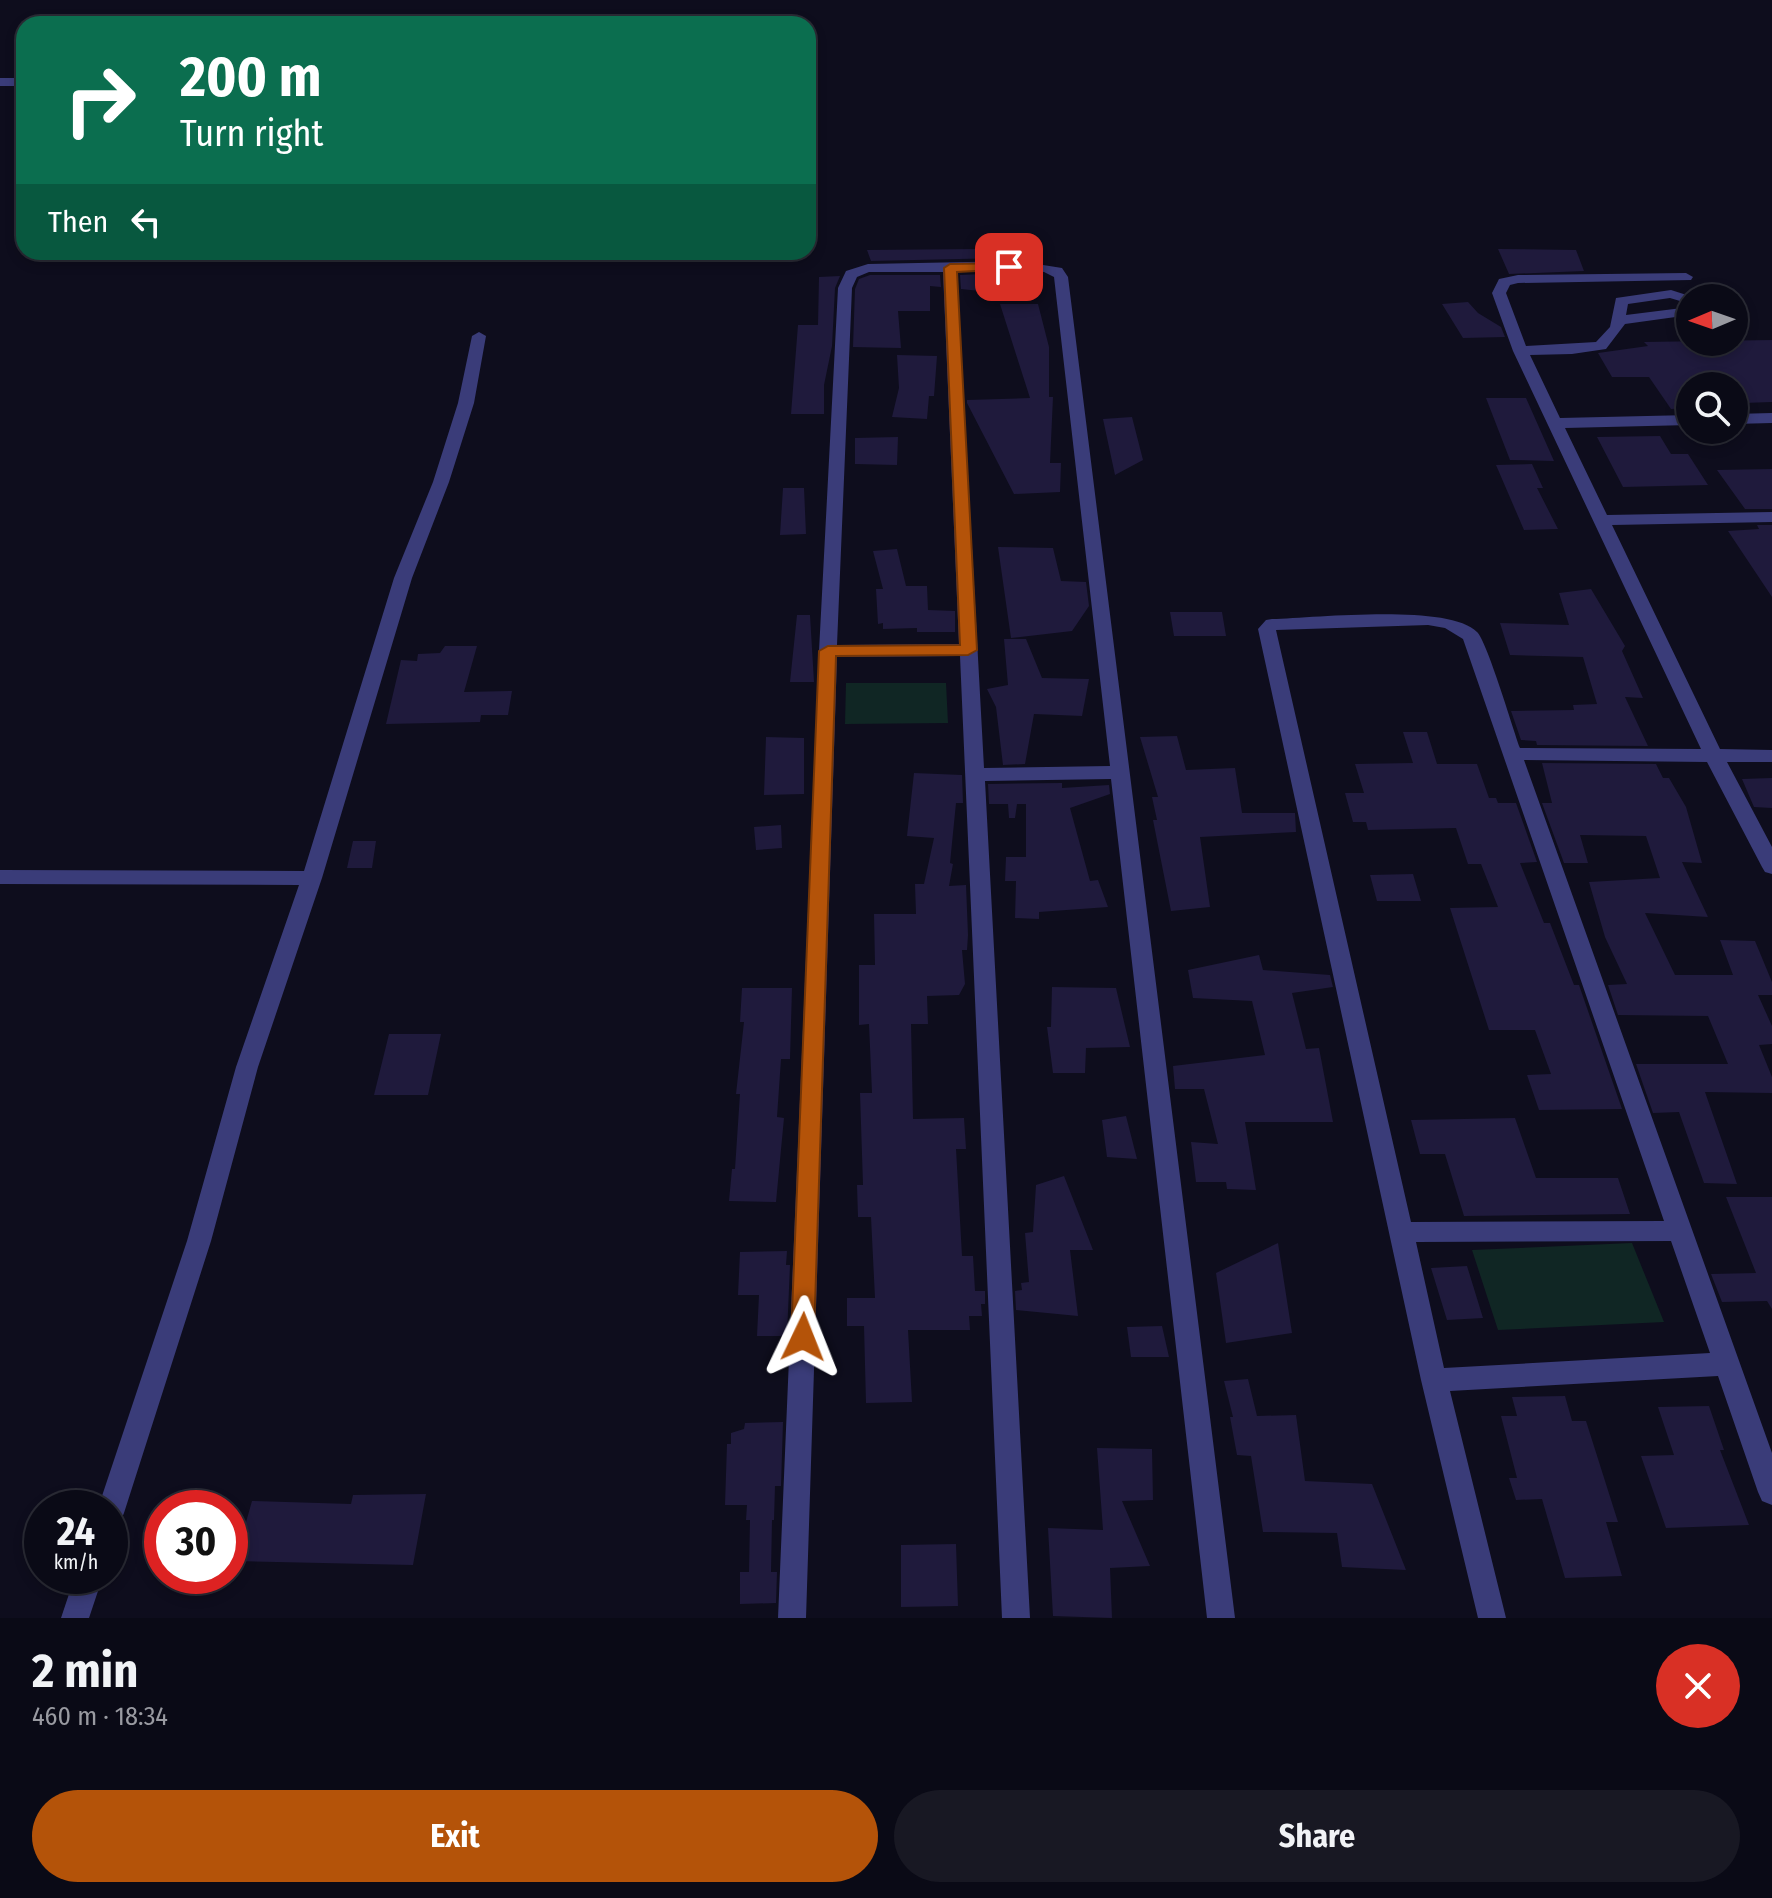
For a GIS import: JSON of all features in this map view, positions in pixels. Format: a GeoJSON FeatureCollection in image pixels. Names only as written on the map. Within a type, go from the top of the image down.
{"type":"FeatureCollection","features":[{"type":"Feature","properties":{"kind":"street"},"geometry":{"type":"LineString","coordinates":[[792,1618],[828,651],[845,288],[851,274],[868,268],[1032,267],[1057,271],[1061,277],[1221,1618]]}},
{"type":"Feature","properties":{"kind":"street"},"geometry":{"type":"LineString","coordinates":[[950,268],[1016,1618]]}},
{"type":"Feature","properties":{"kind":"street"},"geometry":{"type":"LineString","coordinates":[[1686,277],[1535,278],[1504,282],[1499,293],[1520,351],[1714,756],[1772,867]]}},
{"type":"Feature","properties":{"kind":"street"},"geometry":{"type":"LineString","coordinates":[[1520,351],[1601,346],[1611,338],[1620,320],[1617,306],[1621,301],[1676,296]]}},
{"type":"Feature","properties":{"kind":"street"},"geometry":{"type":"LineString","coordinates":[[1620,320],[1676,313]]}},
{"type":"Feature","properties":{"kind":"street"},"geometry":{"type":"LineString","coordinates":[[118,1490],[199,1241],[247,1067],[312,878],[403,578],[441,482],[466,403],[479,336]]}},
{"type":"Feature","properties":{"kind":"street"},"geometry":{"type":"LineString","coordinates":[[1748,419],[1772,418]]}},
{"type":"Feature","properties":{"kind":"street"},"geometry":{"type":"LineString","coordinates":[[1557,423],[1676,420]]}},
{"type":"Feature","properties":{"kind":"street"},"geometry":{"type":"LineString","coordinates":[[1601,520],[1772,517]]}},
{"type":"Feature","properties":{"kind":"street"},"geometry":{"type":"LineString","coordinates":[[1492,1618],[1434,1380],[1267,627],[1272,624],[1397,619],[1450,623],[1471,636],[1772,1492]]}},
{"type":"Feature","properties":{"kind":"street"},"geometry":{"type":"LineString","coordinates":[[828,651],[968,650]]}},
{"type":"Feature","properties":{"kind":"street"},"geometry":{"type":"LineString","coordinates":[[1512,754],[1772,756]]}},
{"type":"Feature","properties":{"kind":"street"},"geometry":{"type":"LineString","coordinates":[[974,775],[1122,772]]}},
{"type":"Feature","properties":{"kind":"street"},"geometry":{"type":"LineString","coordinates":[[0,877],[312,878]]}},
{"type":"Feature","properties":{"kind":"street"},"geometry":{"type":"LineString","coordinates":[[1403,1232],[1679,1231]]}},
{"type":"Feature","properties":{"kind":"street"},"geometry":{"type":"LineString","coordinates":[[1434,1380],[1726,1364]]}},
{"type":"Feature","properties":{"kind":"street"},"geometry":{"type":"LineString","coordinates":[[75,1618],[83,1594]]}},
{"type":"Feature","properties":{"kind":"green space"},"geometry":{"type":"Polygon","coordinates":[[[846,683],[946,683],[948,723],[845,724],[846,683]]]}},
{"type":"Feature","properties":{"kind":"green space"},"geometry":{"type":"Polygon","coordinates":[[[1632,1243],[1664,1322],[1498,1330],[1472,1250],[1632,1243]]]}},
{"type":"Feature","properties":{"kind":"building"},"geometry":{"type":"Polygon","coordinates":[[[978,243],[1002,243],[1004,258],[871,261],[867,250],[978,249],[978,243]]]}},
{"type":"Feature","properties":{"kind":"building"},"geometry":{"type":"Polygon","coordinates":[[[1498,249],[1576,250],[1584,271],[1509,274],[1498,249]]]}},
{"type":"Feature","properties":{"kind":"building"},"geometry":{"type":"Polygon","coordinates":[[[1006,273],[1009,294],[961,289],[960,275],[1006,273]]]}},
{"type":"Feature","properties":{"kind":"building"},"geometry":{"type":"Polygon","coordinates":[[[870,275],[940,275],[941,287],[930,286],[930,311],[898,311],[901,348],[853,347],[855,289],[859,279],[870,275]]]}},
{"type":"Feature","properties":{"kind":"building"},"geometry":{"type":"Polygon","coordinates":[[[840,276],[835,288],[832,346],[824,385],[824,414],[791,414],[798,325],[818,325],[819,277],[840,276]]]}},
{"type":"Feature","properties":{"kind":"building"},"geometry":{"type":"Polygon","coordinates":[[[1468,302],[1478,313],[1501,327],[1505,337],[1463,338],[1442,304],[1468,302]]]}},
{"type":"Feature","properties":{"kind":"building"},"geometry":{"type":"Polygon","coordinates":[[[1000,304],[1038,304],[1049,347],[1049,397],[1053,397],[1050,463],[1061,463],[1060,492],[1014,494],[967,403],[967,400],[1030,398],[1000,304]]]}},
{"type":"Feature","properties":{"kind":"building"},"geometry":{"type":"Polygon","coordinates":[[[1748,340],[1772,340],[1772,402],[1748,403],[1748,372],[1676,372],[1676,409],[1671,409],[1649,377],[1612,377],[1598,353],[1648,346],[1644,342],[1676,342],[1676,356],[1748,356],[1748,340]]]}},
{"type":"Feature","properties":{"kind":"building"},"geometry":{"type":"Polygon","coordinates":[[[897,355],[937,356],[934,396],[929,396],[927,419],[892,417],[899,388],[897,355]]]}},
{"type":"Feature","properties":{"kind":"building"},"geometry":{"type":"Polygon","coordinates":[[[1486,398],[1526,398],[1554,461],[1510,460],[1486,398]]]}},
{"type":"Feature","properties":{"kind":"building"},"geometry":{"type":"Polygon","coordinates":[[[1132,417],[1143,460],[1115,475],[1103,419],[1132,417]]]}},
{"type":"Feature","properties":{"kind":"building"},"geometry":{"type":"Polygon","coordinates":[[[1660,436],[1671,454],[1688,454],[1708,485],[1623,487],[1597,437],[1660,436]]]}},
{"type":"Feature","properties":{"kind":"building"},"geometry":{"type":"Polygon","coordinates":[[[898,437],[897,465],[855,464],[855,438],[898,437]]]}},
{"type":"Feature","properties":{"kind":"building"},"geometry":{"type":"Polygon","coordinates":[[[1532,464],[1543,488],[1537,488],[1558,529],[1524,530],[1496,465],[1532,464]]]}},
{"type":"Feature","properties":{"kind":"building"},"geometry":{"type":"Polygon","coordinates":[[[1772,469],[1772,509],[1745,509],[1717,470],[1772,469]]]}},
{"type":"Feature","properties":{"kind":"building"},"geometry":{"type":"Polygon","coordinates":[[[783,488],[804,488],[806,534],[780,535],[783,488]]]}},
{"type":"Feature","properties":{"kind":"building"},"geometry":{"type":"Polygon","coordinates":[[[1757,525],[1772,525],[1772,597],[1728,531],[1759,529],[1757,525]]]}},
{"type":"Feature","properties":{"kind":"building"},"geometry":{"type":"Polygon","coordinates":[[[998,547],[1053,548],[1061,581],[1086,582],[1089,606],[1072,631],[1011,638],[998,547]]]}},
{"type":"Feature","properties":{"kind":"building"},"geometry":{"type":"Polygon","coordinates":[[[897,549],[906,586],[927,586],[928,610],[955,611],[955,632],[917,632],[917,628],[883,629],[883,623],[878,624],[876,589],[883,589],[873,551],[897,549]]]}},
{"type":"Feature","properties":{"kind":"building"},"geometry":{"type":"Polygon","coordinates":[[[1591,589],[1625,646],[1622,651],[1643,698],[1625,697],[1648,746],[1537,745],[1536,741],[1521,740],[1511,711],[1574,710],[1573,705],[1597,704],[1583,657],[1510,655],[1500,623],[1569,625],[1559,593],[1591,589]]]}},
{"type":"Feature","properties":{"kind":"building"},"geometry":{"type":"Polygon","coordinates":[[[1170,612],[1222,612],[1226,636],[1174,636],[1170,612]]]}},
{"type":"Feature","properties":{"kind":"building"},"geometry":{"type":"Polygon","coordinates":[[[797,615],[810,615],[814,682],[790,682],[797,615]]]}},
{"type":"Feature","properties":{"kind":"building"},"geometry":{"type":"Polygon","coordinates":[[[1004,639],[1026,639],[1042,678],[1089,679],[1082,716],[1034,714],[1025,764],[1003,765],[996,707],[987,689],[1008,685],[1004,639]]]}},
{"type":"Feature","properties":{"kind":"building"},"geometry":{"type":"Polygon","coordinates":[[[445,646],[477,646],[464,692],[512,691],[508,715],[481,715],[480,722],[386,724],[401,660],[417,661],[418,654],[440,653],[445,646]]]}},
{"type":"Feature","properties":{"kind":"building"},"geometry":{"type":"Polygon","coordinates":[[[1403,732],[1427,732],[1437,764],[1477,764],[1489,798],[1496,798],[1498,803],[1516,803],[1537,862],[1520,863],[1544,923],[1550,923],[1574,985],[1579,985],[1622,1109],[1539,1110],[1527,1075],[1551,1074],[1535,1030],[1489,1030],[1450,908],[1498,907],[1481,864],[1468,864],[1456,828],[1368,830],[1366,822],[1353,822],[1345,793],[1364,793],[1355,764],[1413,763],[1403,732]]]}},
{"type":"Feature","properties":{"kind":"building"},"geometry":{"type":"Polygon","coordinates":[[[1177,736],[1186,770],[1235,768],[1242,813],[1295,813],[1296,832],[1200,837],[1210,907],[1171,911],[1153,820],[1157,820],[1152,797],[1158,797],[1140,737],[1177,736]]]}},
{"type":"Feature","properties":{"kind":"building"},"geometry":{"type":"Polygon","coordinates":[[[766,737],[804,738],[804,794],[764,795],[766,737]]]}},
{"type":"Feature","properties":{"kind":"building"},"geometry":{"type":"Polygon","coordinates":[[[1542,763],[1656,764],[1663,778],[1669,778],[1686,807],[1702,863],[1682,862],[1708,917],[1645,913],[1675,975],[1733,975],[1720,940],[1755,941],[1772,982],[1772,995],[1758,995],[1772,1026],[1772,1044],[1759,1045],[1772,1077],[1772,1093],[1705,1092],[1737,1184],[1704,1183],[1679,1112],[1653,1113],[1636,1064],[1728,1064],[1708,1016],[1618,1015],[1608,985],[1627,984],[1605,937],[1589,882],[1660,878],[1646,836],[1580,835],[1588,863],[1564,863],[1542,803],[1552,803],[1542,763]]]}},
{"type":"Feature","properties":{"kind":"building"},"geometry":{"type":"Polygon","coordinates":[[[914,773],[962,775],[963,803],[956,803],[949,886],[966,885],[968,935],[967,950],[962,950],[965,984],[959,995],[927,996],[928,1024],[911,1024],[913,1119],[964,1118],[966,1149],[956,1149],[962,1256],[973,1256],[975,1291],[985,1291],[985,1304],[981,1304],[982,1316],[969,1316],[970,1330],[908,1330],[912,1402],[866,1403],[864,1326],[847,1326],[847,1298],[875,1298],[871,1217],[858,1217],[857,1185],[863,1185],[860,1093],[872,1093],[869,1024],[859,1025],[859,965],[875,965],[874,914],[916,914],[915,884],[924,884],[934,838],[907,836],[914,773]]]}},
{"type":"Feature","properties":{"kind":"building"},"geometry":{"type":"Polygon","coordinates":[[[1772,778],[1772,808],[1754,807],[1742,779],[1772,778]]]}},
{"type":"Feature","properties":{"kind":"building"},"geometry":{"type":"Polygon","coordinates":[[[1062,783],[1062,788],[1109,785],[1110,794],[1070,808],[1090,881],[1098,880],[1108,907],[1039,912],[1039,919],[1015,918],[1016,881],[1005,881],[1006,857],[1026,857],[1026,804],[1017,804],[1015,818],[1009,818],[1008,804],[989,804],[988,784],[1062,783]]]}},
{"type":"Feature","properties":{"kind":"building"},"geometry":{"type":"Polygon","coordinates":[[[781,825],[782,848],[756,850],[754,827],[781,825]]]}},
{"type":"Feature","properties":{"kind":"building"},"geometry":{"type":"Polygon","coordinates":[[[353,841],[376,841],[372,868],[347,868],[353,841]]]}},
{"type":"Feature","properties":{"kind":"building"},"geometry":{"type":"Polygon","coordinates":[[[1413,874],[1421,901],[1377,901],[1370,875],[1413,874]]]}},
{"type":"Feature","properties":{"kind":"building"},"geometry":{"type":"Polygon","coordinates":[[[1259,955],[1263,970],[1330,975],[1333,987],[1292,993],[1306,1049],[1319,1048],[1333,1122],[1245,1122],[1256,1190],[1227,1189],[1226,1182],[1196,1182],[1191,1142],[1218,1144],[1204,1089],[1175,1089],[1173,1066],[1265,1055],[1252,1001],[1193,998],[1188,970],[1259,955]]]}},
{"type":"Feature","properties":{"kind":"building"},"geometry":{"type":"Polygon","coordinates":[[[1052,987],[1116,988],[1130,1047],[1086,1048],[1085,1073],[1053,1073],[1047,1027],[1051,1027],[1052,987]]]}},
{"type":"Feature","properties":{"kind":"building"},"geometry":{"type":"Polygon","coordinates":[[[742,988],[792,988],[790,1059],[781,1059],[777,1117],[784,1118],[776,1202],[729,1201],[732,1169],[735,1169],[740,1094],[736,1094],[744,1022],[740,1022],[742,988]]]}},
{"type":"Feature","properties":{"kind":"building"},"geometry":{"type":"Polygon","coordinates":[[[389,1034],[441,1034],[428,1095],[374,1095],[389,1034]]]}},
{"type":"Feature","properties":{"kind":"building"},"geometry":{"type":"Polygon","coordinates":[[[1126,1116],[1137,1159],[1107,1157],[1102,1120],[1126,1116]]]}},
{"type":"Feature","properties":{"kind":"building"},"geometry":{"type":"Polygon","coordinates":[[[1515,1118],[1536,1178],[1618,1178],[1630,1214],[1464,1216],[1445,1154],[1420,1154],[1411,1120],[1515,1118]]]}},
{"type":"Feature","properties":{"kind":"building"},"geometry":{"type":"Polygon","coordinates":[[[1064,1176],[1093,1250],[1070,1250],[1078,1316],[1016,1310],[1015,1291],[1022,1290],[1021,1283],[1029,1282],[1025,1233],[1033,1232],[1036,1185],[1064,1176]]]}},
{"type":"Feature","properties":{"kind":"building"},"geometry":{"type":"Polygon","coordinates":[[[1726,1197],[1772,1197],[1772,1309],[1767,1301],[1722,1302],[1711,1274],[1756,1273],[1726,1197]]]}},
{"type":"Feature","properties":{"kind":"building"},"geometry":{"type":"Polygon","coordinates":[[[1278,1243],[1292,1333],[1226,1343],[1216,1273],[1278,1243]]]}},
{"type":"Feature","properties":{"kind":"building"},"geometry":{"type":"Polygon","coordinates":[[[787,1251],[786,1265],[790,1265],[787,1336],[757,1336],[759,1295],[738,1295],[740,1252],[787,1251]]]}},
{"type":"Feature","properties":{"kind":"building"},"geometry":{"type":"Polygon","coordinates":[[[1467,1266],[1483,1318],[1447,1320],[1431,1268],[1467,1266]]]}},
{"type":"Feature","properties":{"kind":"building"},"geometry":{"type":"Polygon","coordinates":[[[1162,1326],[1169,1357],[1131,1357],[1127,1327],[1162,1326]]]}},
{"type":"Feature","properties":{"kind":"building"},"geometry":{"type":"Polygon","coordinates":[[[1248,1379],[1257,1416],[1296,1415],[1305,1481],[1372,1484],[1406,1570],[1342,1567],[1337,1533],[1263,1532],[1251,1456],[1237,1455],[1230,1417],[1233,1417],[1224,1381],[1248,1379]]]}},
{"type":"Feature","properties":{"kind":"building"},"geometry":{"type":"Polygon","coordinates":[[[1565,1396],[1572,1421],[1586,1421],[1618,1522],[1606,1522],[1622,1576],[1565,1578],[1542,1499],[1516,1500],[1509,1478],[1517,1478],[1501,1416],[1517,1416],[1512,1397],[1565,1396]]]}},
{"type":"Feature","properties":{"kind":"building"},"geometry":{"type":"Polygon","coordinates":[[[1709,1406],[1724,1450],[1720,1450],[1749,1525],[1666,1528],[1641,1456],[1674,1455],[1658,1407],[1709,1406]]]}},
{"type":"Feature","properties":{"kind":"building"},"geometry":{"type":"Polygon","coordinates":[[[783,1422],[781,1486],[775,1486],[772,1520],[771,1572],[777,1572],[776,1603],[740,1604],[740,1572],[749,1572],[750,1520],[746,1520],[747,1505],[725,1505],[727,1444],[731,1444],[731,1433],[744,1429],[745,1423],[783,1422]]]}},
{"type":"Feature","properties":{"kind":"building"},"geometry":{"type":"Polygon","coordinates":[[[1097,1448],[1152,1449],[1153,1500],[1122,1501],[1150,1566],[1110,1568],[1112,1618],[1053,1616],[1048,1528],[1103,1530],[1097,1448]]]}},
{"type":"Feature","properties":{"kind":"building"},"geometry":{"type":"Polygon","coordinates":[[[426,1494],[413,1565],[248,1561],[248,1515],[252,1501],[351,1504],[353,1495],[426,1494]]]}},
{"type":"Feature","properties":{"kind":"building"},"geometry":{"type":"Polygon","coordinates":[[[956,1544],[958,1606],[901,1607],[901,1545],[956,1544]]]}},
{"type":"Feature","properties":{"kind":"route"},"geometry":{"type":"LineString","coordinates":[[803,1337],[828,651],[968,650],[950,268],[1009,267]]}}]}
